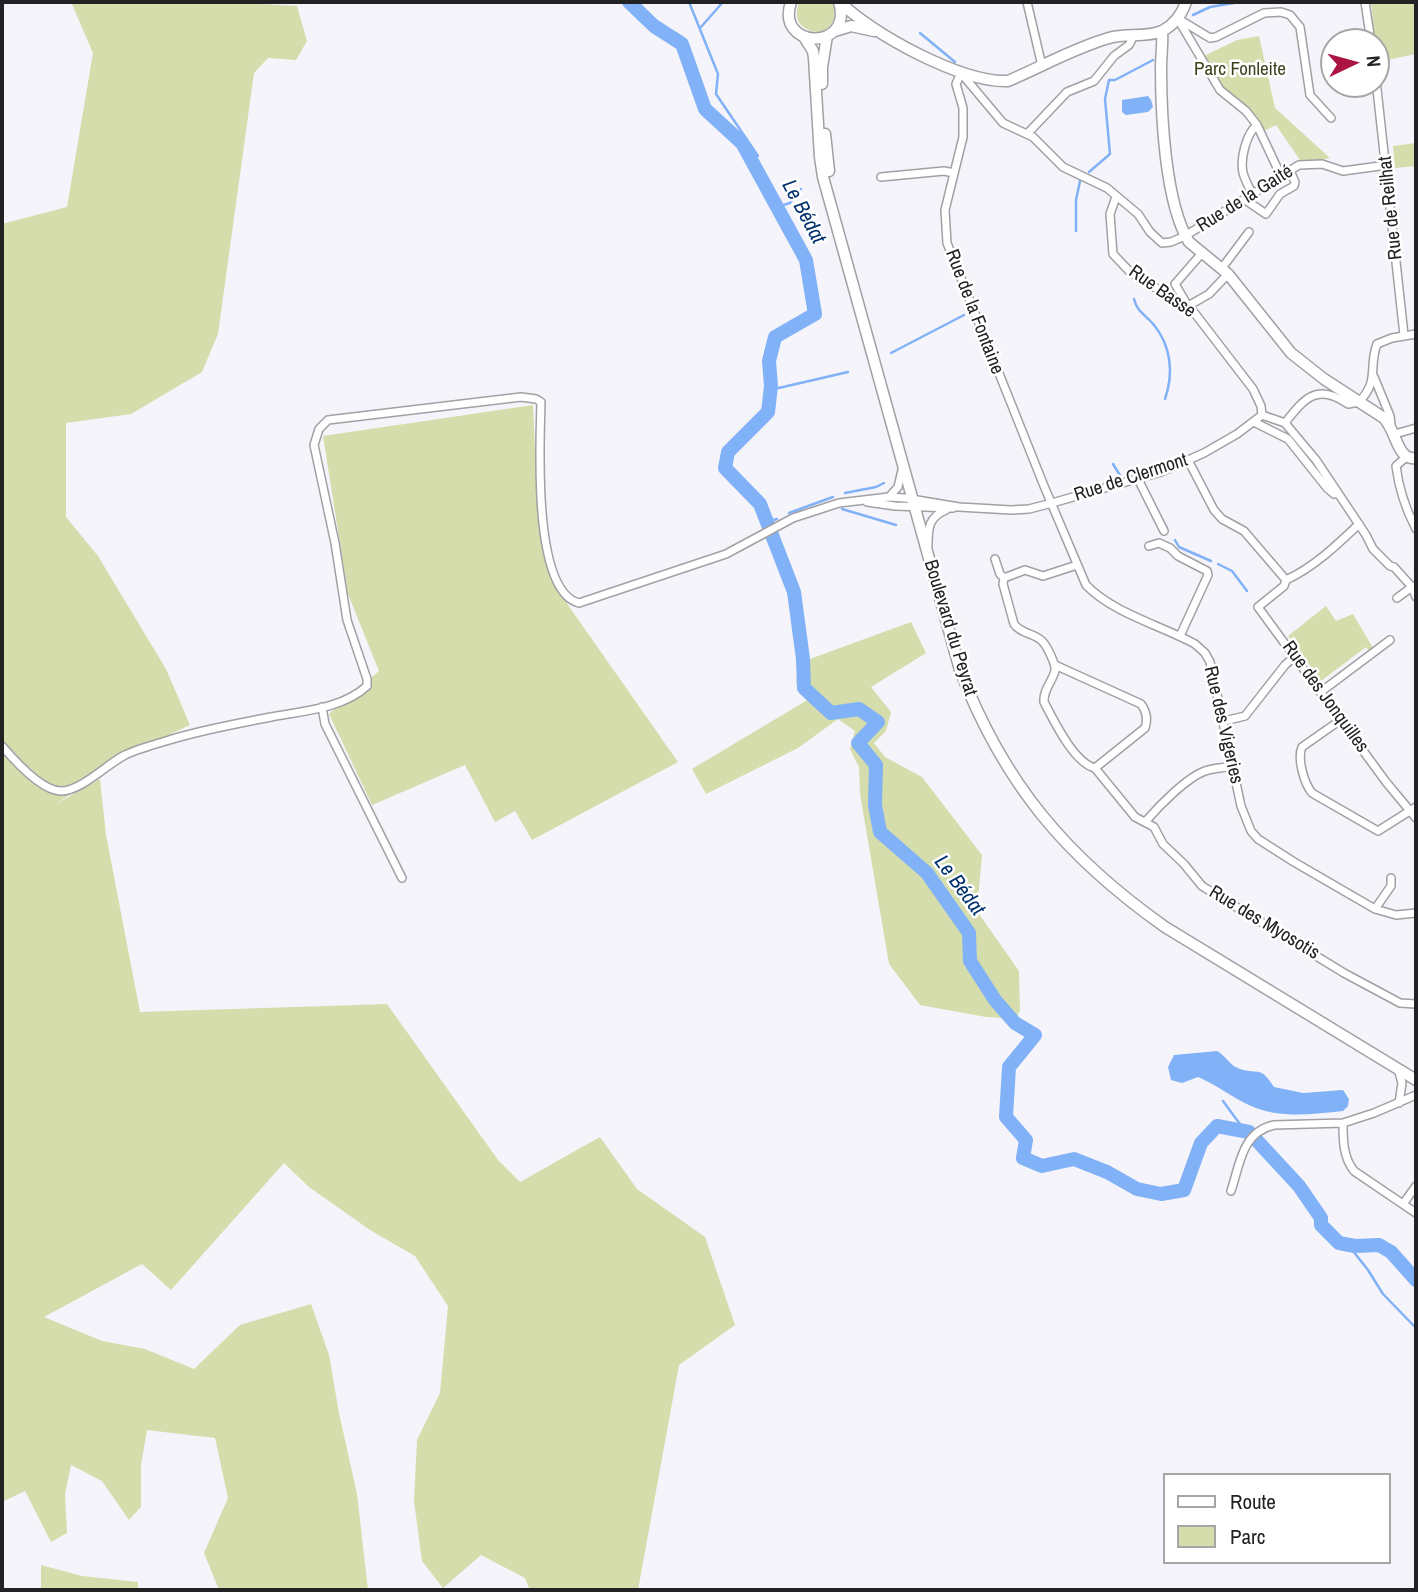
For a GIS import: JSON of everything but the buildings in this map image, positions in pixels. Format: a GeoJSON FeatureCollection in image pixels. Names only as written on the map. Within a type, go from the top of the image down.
{"type":"FeatureCollection","features":[{"type":"Feature","properties":{"kind":"main road","name":"Boulevard du Peyrat"},"geometry":{"type":"LineString","coordinates":[[791,2],[789,13],[792,24],[813,51],[820,157],[837,223],[960,670],[991,743],[1015,780],[1062,840],[1127,900],[1165,927],[1416,1080]]}},
{"type":"Feature","properties":{"kind":"main road","name":"Boulevard du Peyrat"},"geometry":{"type":"LineString","coordinates":[[837,223],[827,156],[821,79],[831,33],[841,19],[839,2]]}},
{"type":"Feature","properties":{"kind":"main road"},"geometry":{"type":"LineString","coordinates":[[839,2],[880,33],[961,73],[996,81],[1008,81],[1101,40],[1162,31],[1178,18],[1186,2]]}},
{"type":"Feature","properties":{"kind":"main road"},"geometry":{"type":"LineString","coordinates":[[804,37],[816,39],[851,26],[880,33]]}},
{"type":"Feature","properties":{"kind":"main road"},"geometry":{"type":"LineString","coordinates":[[1162,31],[1161,100],[1168,167],[1178,218],[1185,236],[1225,271],[1291,353],[1377,413],[1393,430],[1411,458]]}},
{"type":"Feature","properties":{"kind":"street"},"geometry":{"type":"LineString","coordinates":[[1027,2],[1042,66]]}},
{"type":"Feature","properties":{"kind":"street"},"geometry":{"type":"LineString","coordinates":[[1365,2],[1369,28]]}},
{"type":"Feature","properties":{"kind":"street"},"geometry":{"type":"LineString","coordinates":[[1178,18],[1210,38],[1264,13],[1281,12],[1290,15],[1300,27],[1310,95],[1331,118]]}},
{"type":"Feature","properties":{"kind":"street"},"geometry":{"type":"LineString","coordinates":[[1178,18],[1220,90],[1246,111],[1257,125],[1281,176]]}},
{"type":"Feature","properties":{"kind":"street"},"geometry":{"type":"LineString","coordinates":[[1028,133],[1068,92],[1094,81],[1114,56],[1132,41],[1133,35]]}},
{"type":"Feature","properties":{"kind":"street"},"geometry":{"type":"LineString","coordinates":[[961,73],[1003,123],[1028,133],[1063,167],[1099,183],[1138,214],[1150,232],[1162,243],[1185,236]]}},
{"type":"Feature","properties":{"kind":"street","name":"Rue de la Fontaine"},"geometry":{"type":"LineString","coordinates":[[961,73],[956,84],[963,108],[963,137],[945,210],[947,243],[1052,503]]}},
{"type":"Feature","properties":{"kind":"street","name":"Rue de Reilhat"},"geometry":{"type":"LineString","coordinates":[[1378,98],[1404,335]]}},
{"type":"Feature","properties":{"kind":"street"},"geometry":{"type":"LineString","coordinates":[[1252,194],[1242,170],[1250,132],[1257,125]]}},
{"type":"Feature","properties":{"kind":"street","name":"Rue de la Gaité"},"geometry":{"type":"LineString","coordinates":[[1185,236],[1299,165],[1315,163],[1343,171],[1387,165]]}},
{"type":"Feature","properties":{"kind":"street"},"geometry":{"type":"LineString","coordinates":[[881,177],[944,171],[954,173]]}},
{"type":"Feature","properties":{"kind":"street"},"geometry":{"type":"LineString","coordinates":[[1244,199],[1266,214],[1280,194],[1294,186],[1290,171]]}},
{"type":"Feature","properties":{"kind":"street"},"geometry":{"type":"LineString","coordinates":[[1273,180],[1280,194]]}},
{"type":"Feature","properties":{"kind":"street","name":"Rue Basse"},"geometry":{"type":"LineString","coordinates":[[1116,197],[1110,214],[1113,254],[1130,272],[1188,306],[1253,389],[1262,415]]}},
{"type":"Feature","properties":{"kind":"street"},"geometry":{"type":"LineString","coordinates":[[1202,253],[1175,284],[1188,306],[1209,294],[1249,232]]}},
{"type":"Feature","properties":{"kind":"street"},"geometry":{"type":"LineString","coordinates":[[1285,423],[1315,394],[1334,394],[1349,404],[1359,402],[1369,389],[1374,376],[1377,344],[1416,334]]}},
{"type":"Feature","properties":{"kind":"street"},"geometry":{"type":"LineString","coordinates":[[1374,376],[1393,430],[1416,428]]}},
{"type":"Feature","properties":{"kind":"street"},"geometry":{"type":"LineString","coordinates":[[2,746],[13,759],[48,788],[62,791],[78,787],[126,755],[151,745],[193,732],[322,707],[361,692],[367,686],[368,679],[347,620],[335,543],[314,445],[319,429],[328,420],[521,397],[541,402],[539,461],[544,532],[556,580],[570,601],[579,603],[726,554],[776,527],[814,511],[856,501],[889,497],[914,502]]}},
{"type":"Feature","properties":{"kind":"street"},"geometry":{"type":"LineString","coordinates":[[1262,415],[1285,423],[1303,443],[1373,549],[1414,587],[1416,597]]}},
{"type":"Feature","properties":{"kind":"street","name":"Rue de Clermont"},"geometry":{"type":"LineString","coordinates":[[914,502],[959,507],[1029,509],[1161,472],[1188,460],[1262,415]]}},
{"type":"Feature","properties":{"kind":"street"},"geometry":{"type":"LineString","coordinates":[[1254,422],[1288,439],[1327,488],[1334,494],[1339,494]]}},
{"type":"Feature","properties":{"kind":"street"},"geometry":{"type":"LineString","coordinates":[[1411,458],[1396,467],[1403,505],[1416,529]]}},
{"type":"Feature","properties":{"kind":"street"},"geometry":{"type":"LineString","coordinates":[[1188,460],[1214,510],[1222,519],[1244,531],[1286,580],[1333,548],[1359,524]]}},
{"type":"Feature","properties":{"kind":"street"},"geometry":{"type":"LineString","coordinates":[[889,497],[898,486],[903,465]]}},
{"type":"Feature","properties":{"kind":"street"},"geometry":{"type":"LineString","coordinates":[[1138,479],[1164,531]]}},
{"type":"Feature","properties":{"kind":"street"},"geometry":{"type":"LineString","coordinates":[[856,501],[914,502]]}},
{"type":"Feature","properties":{"kind":"street","name":"Rue de Clermont"},"geometry":{"type":"LineString","coordinates":[[914,502],[959,507]]}},
{"type":"Feature","properties":{"kind":"street","name":"Rue des Vigeries"},"geometry":{"type":"LineString","coordinates":[[1052,503],[1086,585],[1116,608],[1180,636],[1205,653],[1210,662],[1224,721],[1244,819],[1258,839],[1375,909],[1403,916],[1416,913]]}},
{"type":"Feature","properties":{"kind":"street"},"geometry":{"type":"LineString","coordinates":[[928,556],[930,523],[935,514],[949,508]]}},
{"type":"Feature","properties":{"kind":"street"},"geometry":{"type":"LineString","coordinates":[[1149,546],[1159,543],[1207,571],[1208,575],[1180,636]]}},
{"type":"Feature","properties":{"kind":"street"},"geometry":{"type":"LineString","coordinates":[[995,559],[1004,578]]}},
{"type":"Feature","properties":{"kind":"street"},"geometry":{"type":"LineString","coordinates":[[1004,578],[1026,570],[1043,576],[1077,565]]}},
{"type":"Feature","properties":{"kind":"street"},"geometry":{"type":"LineString","coordinates":[[1004,578],[1003,584],[1014,624],[1042,641],[1055,665],[1141,704],[1145,709],[1145,728],[1095,768]]}},
{"type":"Feature","properties":{"kind":"street","name":"Rue des Jonquilles"},"geometry":{"type":"LineString","coordinates":[[1286,580],[1284,586],[1258,607],[1413,809],[1416,818]]}},
{"type":"Feature","properties":{"kind":"street"},"geometry":{"type":"LineString","coordinates":[[1397,598],[1414,587]]}},
{"type":"Feature","properties":{"kind":"street"},"geometry":{"type":"LineString","coordinates":[[1322,691],[1390,639]]}},
{"type":"Feature","properties":{"kind":"street"},"geometry":{"type":"LineString","coordinates":[[1224,721],[1245,716],[1295,656]]}},
{"type":"Feature","properties":{"kind":"street","name":"Rue des Myosotis"},"geometry":{"type":"LineString","coordinates":[[1055,665],[1055,671],[1043,696],[1065,738],[1087,766],[1095,768],[1135,817],[1154,827],[1163,844],[1202,886],[1344,973],[1400,1003],[1416,1004]]}},
{"type":"Feature","properties":{"kind":"street"},"geometry":{"type":"LineString","coordinates":[[322,707],[325,724],[402,878]]}},
{"type":"Feature","properties":{"kind":"street"},"geometry":{"type":"LineString","coordinates":[[1342,719],[1300,751],[1307,787],[1312,793],[1378,831],[1413,809]]}},
{"type":"Feature","properties":{"kind":"street"},"geometry":{"type":"LineString","coordinates":[[1146,821],[1158,807],[1204,772],[1232,766]]}},
{"type":"Feature","properties":{"kind":"street"},"geometry":{"type":"LineString","coordinates":[[1375,909],[1391,886],[1391,878]]}},
{"type":"Feature","properties":{"kind":"street"},"geometry":{"type":"LineString","coordinates":[[1398,1069],[1402,1083],[1399,1103]]}},
{"type":"Feature","properties":{"kind":"street"},"geometry":{"type":"LineString","coordinates":[[1231,1191],[1248,1140],[1263,1127],[1343,1123],[1416,1095]]}},
{"type":"Feature","properties":{"kind":"street"},"geometry":{"type":"LineString","coordinates":[[1343,1123],[1343,1139],[1349,1165],[1416,1213]]}},
{"type":"Feature","properties":{"kind":"street"},"geometry":{"type":"LineString","coordinates":[[1403,1203],[1416,1186]]}},
{"type":"Feature","properties":{"kind":"green space"},"geometry":{"type":"Polygon","coordinates":[[[71,2],[225,2],[297,6],[307,41],[296,60],[268,58],[254,73],[218,334],[202,372],[131,414],[66,423],[66,517],[98,556],[166,669],[190,725],[126,755],[56,804],[100,779],[106,835],[140,1012],[387,1004],[498,1160],[520,1182],[600,1137],[637,1189],[705,1237],[735,1325],[679,1365],[638,1590],[530,1590],[525,1578],[481,1555],[443,1588],[422,1561],[414,1501],[417,1440],[440,1393],[448,1306],[415,1256],[370,1230],[309,1187],[284,1163],[171,1290],[142,1264],[44,1317],[102,1341],[145,1349],[194,1369],[240,1325],[311,1304],[329,1355],[357,1494],[368,1590],[219,1590],[204,1553],[228,1498],[215,1438],[147,1430],[141,1465],[141,1507],[129,1520],[102,1481],[71,1465],[65,1494],[67,1533],[51,1542],[25,1491],[2,1502],[2,224],[67,207],[93,53],[71,2]]]}},
{"type":"Feature","properties":{"kind":"green space"},"geometry":{"type":"Polygon","coordinates":[[[799,2],[832,2],[834,17],[831,24],[819,32],[803,27],[797,14],[799,2]]]}},
{"type":"Feature","properties":{"kind":"green space"},"geometry":{"type":"Polygon","coordinates":[[[1371,2],[1416,2],[1416,54],[1390,59],[1390,28],[1374,28],[1371,2]]]}},
{"type":"Feature","properties":{"kind":"green space","name":"Parc Fonleite"},"geometry":{"type":"Polygon","coordinates":[[[1259,36],[1275,108],[1330,158],[1302,163],[1276,125],[1264,131],[1221,89],[1202,57],[1237,40],[1259,36]]]}},
{"type":"Feature","properties":{"kind":"green space"},"geometry":{"type":"Polygon","coordinates":[[[1416,143],[1416,166],[1395,168],[1393,146],[1416,143]]]}},
{"type":"Feature","properties":{"kind":"green space"},"geometry":{"type":"Polygon","coordinates":[[[533,405],[538,518],[550,568],[568,605],[678,762],[532,840],[515,811],[495,822],[465,765],[372,805],[329,714],[379,671],[348,594],[323,436],[533,405]]]}},
{"type":"Feature","properties":{"kind":"green space"},"geometry":{"type":"Polygon","coordinates":[[[1326,606],[1336,621],[1353,614],[1373,648],[1369,651],[1366,647],[1321,681],[1288,636],[1326,606]]]}},
{"type":"Feature","properties":{"kind":"green space"},"geometry":{"type":"Polygon","coordinates":[[[911,622],[926,653],[871,687],[891,712],[886,731],[874,743],[885,757],[922,777],[982,855],[977,911],[1019,971],[1020,1010],[1016,1019],[986,1017],[920,1005],[889,964],[860,794],[859,767],[850,749],[855,731],[838,719],[798,748],[706,794],[692,769],[809,699],[796,682],[799,663],[911,622]]]}},
{"type":"Feature","properties":{"kind":"green space"},"geometry":{"type":"Polygon","coordinates":[[[41,1565],[82,1576],[138,1582],[138,1590],[41,1590],[41,1565]]]}},
{"type":"Feature","properties":{"kind":"water"},"geometry":{"type":"Polygon","coordinates":[[[1148,96],[1153,107],[1148,112],[1126,115],[1122,112],[1122,100],[1148,96]]]}},
{"type":"Feature","properties":{"kind":"water"},"geometry":{"type":"Polygon","coordinates":[[[1217,1051],[1237,1068],[1262,1073],[1274,1087],[1303,1093],[1343,1090],[1349,1099],[1348,1106],[1343,1111],[1273,1113],[1251,1106],[1198,1077],[1182,1083],[1171,1080],[1168,1067],[1174,1055],[1217,1051]]]}},
{"type":"Feature","properties":{"kind":"waterway","name":"Le Bédat"},"geometry":{"type":"LineString","coordinates":[[629,2],[654,26],[682,44],[705,109],[742,143],[806,260],[815,314],[775,337],[769,361],[771,386],[768,412],[728,452],[725,468],[760,504],[794,592],[804,688],[831,713],[859,709],[878,722],[858,743],[876,765],[875,805],[880,832],[927,873],[969,933],[970,961],[995,1000],[1015,1023],[1035,1035],[1009,1067],[1006,1117],[1026,1140],[1023,1158],[1042,1166],[1074,1159],[1107,1172],[1137,1189],[1161,1194],[1184,1190],[1201,1143],[1217,1126],[1249,1132],[1299,1186],[1321,1218],[1321,1225],[1339,1243],[1355,1246],[1379,1245],[1391,1252],[1416,1280]]}},
{"type":"Feature","properties":{"kind":"waterway"},"geometry":{"type":"LineString","coordinates":[[689,2],[718,74],[716,94],[758,156]]}},
{"type":"Feature","properties":{"kind":"waterway"},"geometry":{"type":"LineString","coordinates":[[701,27],[723,2]]}},
{"type":"Feature","properties":{"kind":"waterway"},"geometry":{"type":"LineString","coordinates":[[1193,15],[1210,7],[1240,2]]}},
{"type":"Feature","properties":{"kind":"waterway"},"geometry":{"type":"LineString","coordinates":[[920,33],[955,62]]}},
{"type":"Feature","properties":{"kind":"waterway"},"geometry":{"type":"LineString","coordinates":[[1089,172],[1110,154],[1105,99],[1109,80],[1115,80],[1153,60]]}},
{"type":"Feature","properties":{"kind":"waterway"},"geometry":{"type":"LineString","coordinates":[[1076,231],[1076,200],[1080,181]]}},
{"type":"Feature","properties":{"kind":"waterway"},"geometry":{"type":"LineString","coordinates":[[777,207],[790,203],[801,189]]}},
{"type":"Feature","properties":{"kind":"waterway"},"geometry":{"type":"LineString","coordinates":[[1134,299],[1160,333],[1167,351],[1170,370],[1165,399]]}},
{"type":"Feature","properties":{"kind":"waterway"},"geometry":{"type":"LineString","coordinates":[[891,353],[964,315]]}},
{"type":"Feature","properties":{"kind":"waterway"},"geometry":{"type":"LineString","coordinates":[[770,390],[848,372]]}},
{"type":"Feature","properties":{"kind":"waterway"},"geometry":{"type":"LineString","coordinates":[[1113,464],[1121,477]]}},
{"type":"Feature","properties":{"kind":"waterway"},"geometry":{"type":"LineString","coordinates":[[845,493],[884,483]]}},
{"type":"Feature","properties":{"kind":"waterway"},"geometry":{"type":"LineString","coordinates":[[789,513],[833,497]]}},
{"type":"Feature","properties":{"kind":"waterway"},"geometry":{"type":"LineString","coordinates":[[842,509],[896,525]]}},
{"type":"Feature","properties":{"kind":"waterway"},"geometry":{"type":"LineString","coordinates":[[1160,516],[1167,528]]}},
{"type":"Feature","properties":{"kind":"waterway","name":"Le Bédat"},"geometry":{"type":"LineString","coordinates":[[773,528],[770,521],[777,519]]}},
{"type":"Feature","properties":{"kind":"waterway"},"geometry":{"type":"LineString","coordinates":[[1175,540],[1179,547],[1211,561]]}},
{"type":"Feature","properties":{"kind":"waterway"},"geometry":{"type":"LineString","coordinates":[[1218,564],[1232,571],[1247,591]]}},
{"type":"Feature","properties":{"kind":"waterway"},"geometry":{"type":"LineString","coordinates":[[1223,1101],[1245,1131]]}},
{"type":"Feature","properties":{"kind":"waterway"},"geometry":{"type":"LineString","coordinates":[[1349,1246],[1383,1294],[1416,1328]]}}]}
